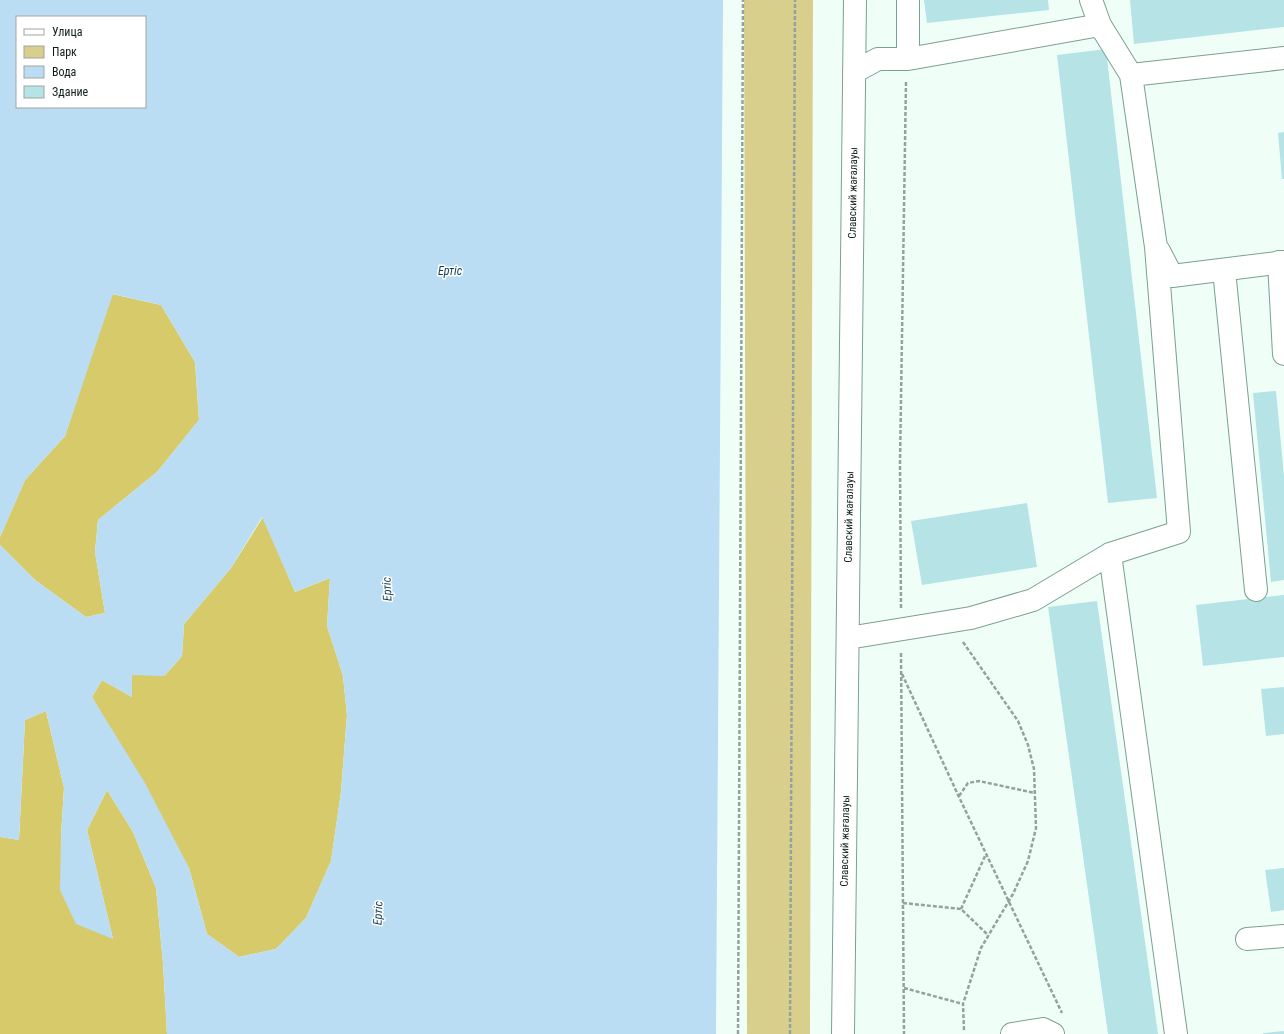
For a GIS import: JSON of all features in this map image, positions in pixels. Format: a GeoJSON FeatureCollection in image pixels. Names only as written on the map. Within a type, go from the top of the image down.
{"type":"FeatureCollection","features":[{"type":"Feature","properties":{"kind":"street","name":"Славский жағалауы"},"geometry":{"type":"LineString","coordinates":[[843,1034],[855,0]]}},
{"type":"Feature","properties":{"kind":"street"},"geometry":{"type":"LineString","coordinates":[[907,59],[908,0]]}},
{"type":"Feature","properties":{"kind":"street"},"geometry":{"type":"LineString","coordinates":[[848,638],[971,618],[1033,600],[1110,554],[1179,532],[1156,247],[1131,75],[1100,25],[1091,0]]}},
{"type":"Feature","properties":{"kind":"street"},"geometry":{"type":"LineString","coordinates":[[854,72],[878,59],[907,59],[1100,25]]}},
{"type":"Feature","properties":{"kind":"street"},"geometry":{"type":"LineString","coordinates":[[1131,75],[1284,58]]}},
{"type":"Feature","properties":{"kind":"street"},"geometry":{"type":"LineString","coordinates":[[1156,247],[1172,276],[1281,262],[1284,354]]}},
{"type":"Feature","properties":{"kind":"street"},"geometry":{"type":"LineString","coordinates":[[1224,270],[1256,590]]}},
{"type":"Feature","properties":{"kind":"street"},"geometry":{"type":"LineString","coordinates":[[1110,554],[1176,1034]]}},
{"type":"Feature","properties":{"kind":"street"},"geometry":{"type":"LineString","coordinates":[[1247,939],[1284,936]]}},
{"type":"Feature","properties":{"kind":"street"},"geometry":{"type":"LineString","coordinates":[[1012,1034],[1059,1027]]}},
{"type":"Feature","properties":{"kind":"path"},"geometry":{"type":"LineString","coordinates":[[738,1034],[743,0]]}},
{"type":"Feature","properties":{"kind":"path"},"geometry":{"type":"LineString","coordinates":[[790,1034],[795,0]]}},
{"type":"Feature","properties":{"kind":"path"},"geometry":{"type":"LineString","coordinates":[[904,1034],[900,463],[907,59]]}},
{"type":"Feature","properties":{"kind":"path"},"geometry":{"type":"LineString","coordinates":[[958,639],[963,641],[1018,721],[1028,745],[1034,769],[1036,828],[1028,862],[1009,902],[981,948],[963,1004],[964,1031]]}},
{"type":"Feature","properties":{"kind":"path"},"geometry":{"type":"LineString","coordinates":[[901,672],[1009,902],[1059,1027]]}},
{"type":"Feature","properties":{"kind":"path"},"geometry":{"type":"LineString","coordinates":[[959,796],[968,783],[980,781],[1035,793]]}},
{"type":"Feature","properties":{"kind":"path"},"geometry":{"type":"LineString","coordinates":[[961,909],[986,854]]}},
{"type":"Feature","properties":{"kind":"path"},"geometry":{"type":"LineString","coordinates":[[903,903],[961,909],[988,936]]}},
{"type":"Feature","properties":{"kind":"path"},"geometry":{"type":"LineString","coordinates":[[904,988],[963,1004]]}},
{"type":"Feature","properties":{"kind":"green space"},"geometry":{"type":"Polygon","coordinates":[[[744,0],[813,0],[810,1034],[747,1034],[744,0]]]}},
{"type":"Feature","properties":{"kind":"shaded area"},"geometry":{"type":"Polygon","coordinates":[[[112,294],[161,305],[195,362],[199,420],[157,472],[98,520],[95,552],[105,613],[86,617],[35,580],[0,545],[0,537],[25,480],[65,436],[112,294]]]}},
{"type":"Feature","properties":{"kind":"shaded area"},"geometry":{"type":"Polygon","coordinates":[[[263,517],[295,592],[330,578],[327,626],[343,676],[347,715],[341,792],[331,861],[306,918],[276,949],[239,957],[207,934],[189,868],[92,697],[102,680],[132,697],[132,675],[165,675],[182,656],[184,624],[231,568],[263,517]]]}},
{"type":"Feature","properties":{"kind":"shaded area"},"geometry":{"type":"Polygon","coordinates":[[[46,711],[64,788],[61,836],[113,939],[87,830],[107,790],[133,832],[156,888],[163,963],[167,1034],[0,1034],[0,835],[1,837],[19,840],[25,720],[46,711]]]}},
{"type":"Feature","properties":{"kind":"water","name":"Ертіс"},"geometry":{"type":"Polygon","coordinates":[[[0,0],[723,0],[716,1034],[167,1034],[163,963],[156,888],[133,832],[107,790],[87,830],[113,939],[76,924],[60,890],[64,788],[46,711],[25,720],[19,840],[0,837],[0,545],[35,580],[86,617],[105,613],[95,552],[98,520],[157,472],[199,420],[195,362],[161,305],[113,294],[65,436],[25,480],[0,537],[0,0]],[[262,517],[231,568],[184,624],[182,656],[164,676],[132,675],[132,697],[102,680],[92,697],[145,783],[189,868],[207,934],[239,957],[276,949],[306,918],[331,861],[341,792],[347,715],[343,676],[327,626],[330,578],[295,592],[262,517]]]}},
{"type":"Feature","properties":{"kind":"building"},"geometry":{"type":"Polygon","coordinates":[[[924,0],[1048,0],[1049,10],[927,23],[924,0]]]}},
{"type":"Feature","properties":{"kind":"building"},"geometry":{"type":"Polygon","coordinates":[[[1130,0],[1284,0],[1284,27],[1134,44],[1130,0]]]}},
{"type":"Feature","properties":{"kind":"building"},"geometry":{"type":"Polygon","coordinates":[[[1106,49],[1157,498],[1108,503],[1057,55],[1106,49]]]}},
{"type":"Feature","properties":{"kind":"building"},"geometry":{"type":"Polygon","coordinates":[[[1284,132],[1284,179],[1282,179],[1278,133],[1284,132]]]}},
{"type":"Feature","properties":{"kind":"building"},"geometry":{"type":"Polygon","coordinates":[[[1276,391],[1284,476],[1284,580],[1271,582],[1253,393],[1276,391]]]}},
{"type":"Feature","properties":{"kind":"building"},"geometry":{"type":"Polygon","coordinates":[[[1027,503],[1037,567],[922,585],[911,521],[1027,503]]]}},
{"type":"Feature","properties":{"kind":"building"},"geometry":{"type":"Polygon","coordinates":[[[1284,595],[1284,657],[1203,666],[1196,605],[1284,595]]]}},
{"type":"Feature","properties":{"kind":"building"},"geometry":{"type":"Polygon","coordinates":[[[1097,601],[1158,1034],[1108,1034],[1048,607],[1097,601]]]}},
{"type":"Feature","properties":{"kind":"building"},"geometry":{"type":"Polygon","coordinates":[[[1284,687],[1284,734],[1266,736],[1261,689],[1284,687]]]}},
{"type":"Feature","properties":{"kind":"building"},"geometry":{"type":"Polygon","coordinates":[[[1284,868],[1284,910],[1271,912],[1265,870],[1284,868]]]}},
{"type":"Feature","properties":{"kind":"building"},"geometry":{"type":"Polygon","coordinates":[[[1284,1031],[1284,1034],[1263,1034],[1263,1033],[1284,1031]]]}}]}
